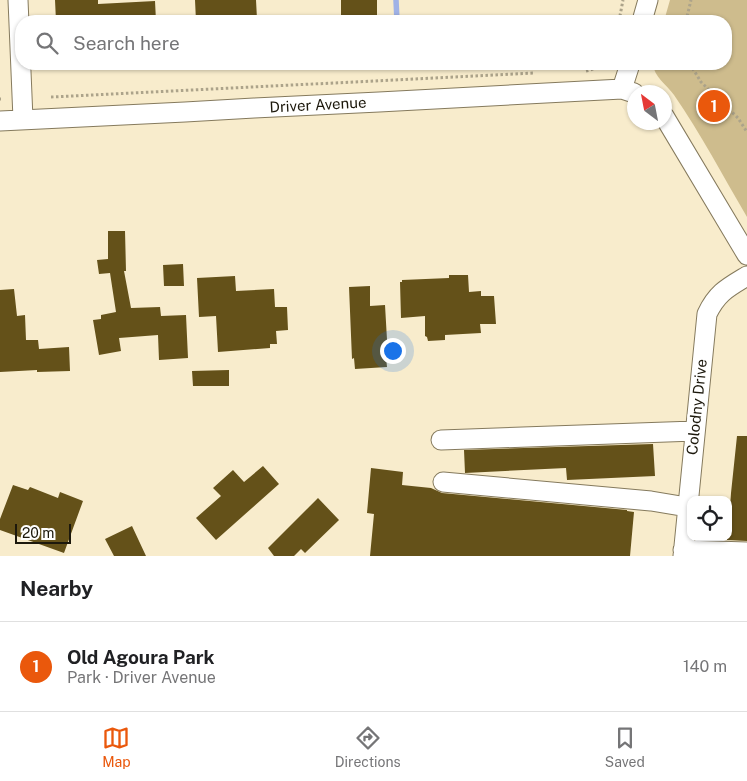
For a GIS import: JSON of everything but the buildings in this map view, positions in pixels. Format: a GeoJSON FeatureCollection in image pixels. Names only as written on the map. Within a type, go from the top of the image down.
{"type":"FeatureCollection","features":[{"type":"Feature","properties":{"kind":"street"},"geometry":{"type":"LineString","coordinates":[[18,0],[19,15]]}},
{"type":"Feature","properties":{"kind":"street"},"geometry":{"type":"LineString","coordinates":[[644,15],[648,0]]}},
{"type":"Feature","properties":{"kind":"street"},"geometry":{"type":"LineString","coordinates":[[21,70],[23,120]]}},
{"type":"Feature","properties":{"kind":"street"},"geometry":{"type":"LineString","coordinates":[[628,85],[630,70]]}},
{"type":"Feature","properties":{"kind":"street","name":"Driver Avenue"},"geometry":{"type":"LineString","coordinates":[[0,121],[627,91]]}},
{"type":"Feature","properties":{"kind":"street"},"geometry":{"type":"LineString","coordinates":[[672,129],[747,254]]}},
{"type":"Feature","properties":{"kind":"street","name":"Colodny Drive"},"geometry":{"type":"LineString","coordinates":[[688,496],[707,314],[712,302],[720,294],[747,276]]}},
{"type":"Feature","properties":{"kind":"street"},"geometry":{"type":"LineString","coordinates":[[440,440],[695,431]]}},
{"type":"Feature","properties":{"kind":"street"},"geometry":{"type":"LineString","coordinates":[[443,482],[651,501],[687,507]]}},
{"type":"Feature","properties":{"kind":"street","name":"Colodny Drive"},"geometry":{"type":"LineString","coordinates":[[683,553],[687,507]]}},
{"type":"Feature","properties":{"kind":"street"},"geometry":{"type":"LineString","coordinates":[[683,553],[747,552]]}},
{"type":"Feature","properties":{"kind":"path"},"geometry":{"type":"LineString","coordinates":[[620,15],[623,0]]}},
{"type":"Feature","properties":{"kind":"path"},"geometry":{"type":"LineString","coordinates":[[687,15],[691,0]]}},
{"type":"Feature","properties":{"kind":"path"},"geometry":{"type":"LineString","coordinates":[[580,71],[589,70]]}},
{"type":"Feature","properties":{"kind":"path"},"geometry":{"type":"LineString","coordinates":[[694,70],[701,82],[738,118],[747,132]]}},
{"type":"Feature","properties":{"kind":"path"},"geometry":{"type":"LineString","coordinates":[[50,97],[541,73]]}},
{"type":"Feature","properties":{"kind":"shaded area"},"geometry":{"type":"Polygon","coordinates":[[[670,0],[747,0],[747,217],[712,155],[672,93],[672,85],[665,85],[654,70],[732,70],[732,15],[666,15],[670,0]]]}},
{"type":"Feature","properties":{"kind":"waterway"},"geometry":{"type":"LineString","coordinates":[[396,0],[397,15]]}},
{"type":"Feature","properties":{"kind":"place","name":"Old Agoura Park"},"geometry":{"type":"Point","coordinates":[714,106]}}]}
